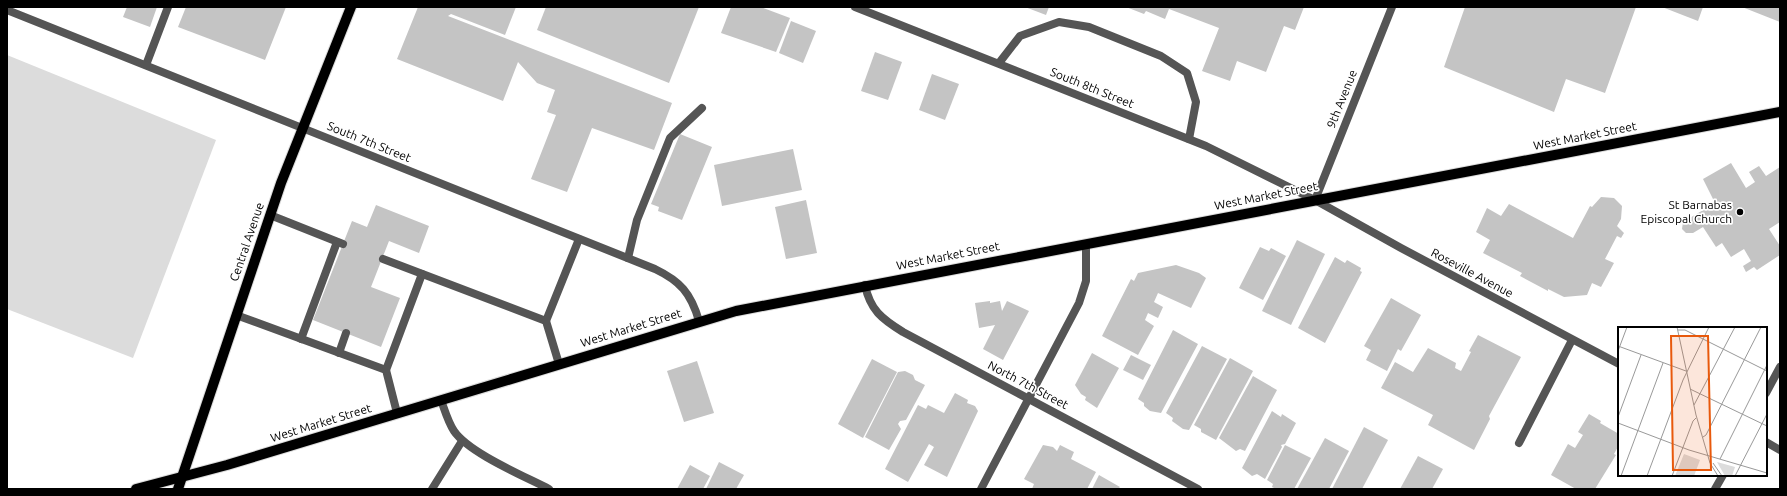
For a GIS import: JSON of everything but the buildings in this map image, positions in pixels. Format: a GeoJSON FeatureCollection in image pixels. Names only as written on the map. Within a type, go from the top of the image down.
{"type":"FeatureCollection","features":[{"type":"Feature","properties":{"kind":"main road","name":"Central Avenue"},"geometry":{"type":"LineString","coordinates":[[178,489],[270,215],[302,128],[351,7]]}},
{"type":"Feature","properties":{"kind":"main road","name":"West Market Street"},"geometry":{"type":"LineString","coordinates":[[136,489],[227,465],[699,321],[756,307],[864,285],[1780,112]]}},
{"type":"Feature","properties":{"kind":"street"},"geometry":{"type":"LineString","coordinates":[[146,65],[168,7]]}},
{"type":"Feature","properties":{"kind":"street","name":"South 8th Street"},"geometry":{"type":"LineString","coordinates":[[855,7],[1189,139],[1315,200]]}},
{"type":"Feature","properties":{"kind":"street","name":"9th Avenue"},"geometry":{"type":"LineString","coordinates":[[1315,200],[1392,7]]}},
{"type":"Feature","properties":{"kind":"street","name":"South 7th Street"},"geometry":{"type":"LineString","coordinates":[[7,10],[666,274],[686,290],[696,310],[699,321]]}},
{"type":"Feature","properties":{"kind":"street"},"geometry":{"type":"LineString","coordinates":[[999,64],[1020,36],[1059,22],[1089,27],[1161,56],[1187,74],[1196,102],[1189,139]]}},
{"type":"Feature","properties":{"kind":"street"},"geometry":{"type":"LineString","coordinates":[[628,258],[638,220],[670,138],[702,108]]}},
{"type":"Feature","properties":{"kind":"street","name":"Roseville Avenue"},"geometry":{"type":"LineString","coordinates":[[1315,200],[1401,248],[1618,363]]}},
{"type":"Feature","properties":{"kind":"street"},"geometry":{"type":"LineString","coordinates":[[270,215],[340,243],[301,339]]}},
{"type":"Feature","properties":{"kind":"street"},"geometry":{"type":"LineString","coordinates":[[559,364],[546,321],[579,239]]}},
{"type":"Feature","properties":{"kind":"street"},"geometry":{"type":"LineString","coordinates":[[981,489],[1079,303],[1086,281],[1086,244]]}},
{"type":"Feature","properties":{"kind":"street"},"geometry":{"type":"LineString","coordinates":[[382,259],[546,321]]}},
{"type":"Feature","properties":{"kind":"street"},"geometry":{"type":"LineString","coordinates":[[397,413],[386,370],[422,274]]}},
{"type":"Feature","properties":{"kind":"street","name":"North 7th Street"},"geometry":{"type":"LineString","coordinates":[[864,285],[871,306],[890,324],[1198,489]]}},
{"type":"Feature","properties":{"kind":"street"},"geometry":{"type":"LineString","coordinates":[[236,315],[386,370]]}},
{"type":"Feature","properties":{"kind":"street"},"geometry":{"type":"LineString","coordinates":[[339,353],[346,333]]}},
{"type":"Feature","properties":{"kind":"street"},"geometry":{"type":"LineString","coordinates":[[1520,443],[1572,340]]}},
{"type":"Feature","properties":{"kind":"street"},"geometry":{"type":"LineString","coordinates":[[1767,391],[1780,367]]}},
{"type":"Feature","properties":{"kind":"street"},"geometry":{"type":"LineString","coordinates":[[441,400],[449,422],[462,440],[471,447],[549,489]]}},
{"type":"Feature","properties":{"kind":"street"},"geometry":{"type":"LineString","coordinates":[[432,489],[462,440]]}},
{"type":"Feature","properties":{"kind":"street"},"geometry":{"type":"LineString","coordinates":[[1767,443],[1780,450]]}},
{"type":"Feature","properties":{"kind":"street"},"geometry":{"type":"LineString","coordinates":[[1715,489],[1722,476]]}},
{"type":"Feature","properties":{"kind":"shaded area"},"geometry":{"type":"Polygon","coordinates":[[[7,55],[216,140],[133,358],[7,309],[7,55]]]}},
{"type":"Feature","properties":{"kind":"place","name":"St Barnabas Episcopal Church"},"geometry":{"type":"Point","coordinates":[1740,212]}}]}
